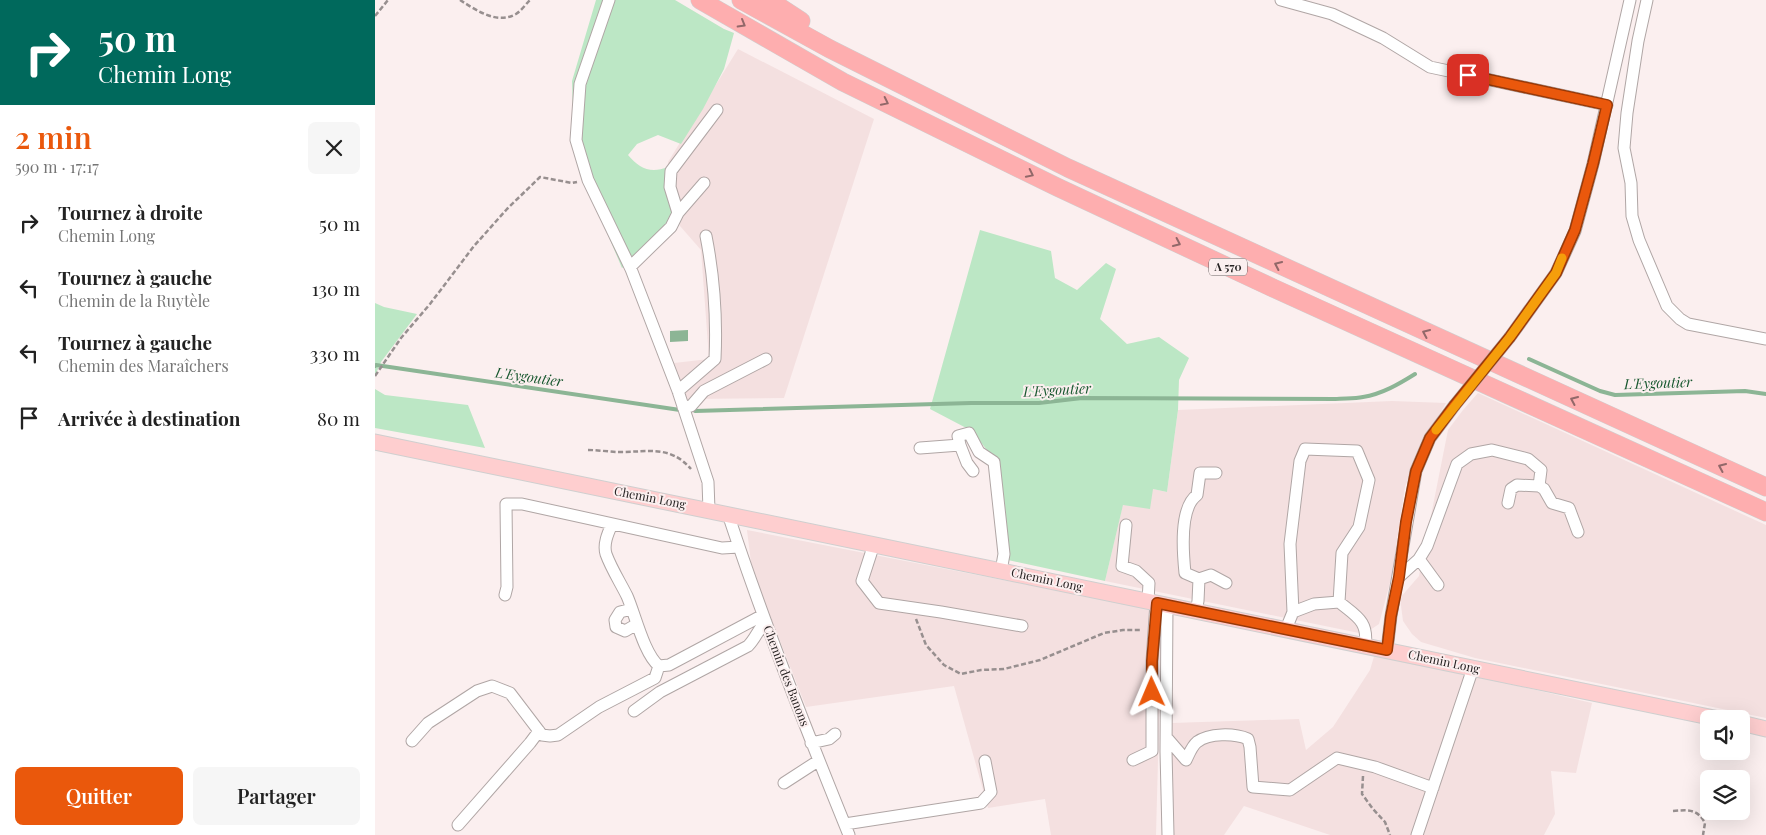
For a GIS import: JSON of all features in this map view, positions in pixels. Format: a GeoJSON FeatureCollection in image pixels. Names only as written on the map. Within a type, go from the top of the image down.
{"type":"FeatureCollection","features":[{"type":"Feature","properties":{"kind":"highway","name":"A 570"},"geometry":{"type":"LineString","coordinates":[[700,0],[843,82],[1057,187],[1273,288],[1766,512]]}},
{"type":"Feature","properties":{"kind":"highway","name":"A 570"},"geometry":{"type":"LineString","coordinates":[[741,0],[830,49],[1068,168],[1766,487]]}},
{"type":"Feature","properties":{"kind":"highway"},"geometry":{"type":"LineString","coordinates":[[769,0],[934,102]]}},
{"type":"Feature","properties":{"kind":"main road","name":"Chemin Long"},"geometry":{"type":"LineString","coordinates":[[375,442],[1700,715]]}},
{"type":"Feature","properties":{"kind":"main road"},"geometry":{"type":"LineString","coordinates":[[1750,726],[1766,729]]}},
{"type":"Feature","properties":{"kind":"street"},"geometry":{"type":"LineString","coordinates":[[609,0],[580,84],[576,140],[588,180],[630,267],[677,391],[708,482],[709,510]]}},
{"type":"Feature","properties":{"kind":"street"},"geometry":{"type":"LineString","coordinates":[[1281,0],[1332,14],[1383,38],[1429,67],[1607,105]]}},
{"type":"Feature","properties":{"kind":"street"},"geometry":{"type":"LineString","coordinates":[[1387,650],[1406,522],[1416,471],[1430,438],[1510,337],[1556,273],[1575,230],[1593,164],[1630,0]]}},
{"type":"Feature","properties":{"kind":"street"},"geometry":{"type":"LineString","coordinates":[[1647,0],[1636,50],[1624,148],[1631,183],[1632,216],[1639,240],[1667,306],[1680,320],[1688,324],[1766,339]]}},
{"type":"Feature","properties":{"kind":"street"},"geometry":{"type":"LineString","coordinates":[[678,213],[670,187],[671,171],[717,110]]}},
{"type":"Feature","properties":{"kind":"street"},"geometry":{"type":"LineString","coordinates":[[630,267],[671,227],[678,213],[704,183]]}},
{"type":"Feature","properties":{"kind":"street"},"geometry":{"type":"LineString","coordinates":[[677,391],[715,359],[713,270],[706,236]]}},
{"type":"Feature","properties":{"kind":"street"},"geometry":{"type":"LineString","coordinates":[[683,408],[691,406],[704,391],[766,360]]}},
{"type":"Feature","properties":{"kind":"street"},"geometry":{"type":"LineString","coordinates":[[973,471],[967,463],[958,436],[969,433],[979,452],[994,462],[1004,554],[1001,571]]}},
{"type":"Feature","properties":{"kind":"street"},"geometry":{"type":"LineString","coordinates":[[920,448],[960,445]]}},
{"type":"Feature","properties":{"kind":"street"},"geometry":{"type":"LineString","coordinates":[[1286,630],[1293,612],[1290,544],[1301,461],[1305,449],[1357,451],[1369,480],[1359,527],[1342,553],[1339,602]]}},
{"type":"Feature","properties":{"kind":"street"},"geometry":{"type":"LineString","coordinates":[[1399,577],[1419,559],[1427,546],[1457,464],[1471,454],[1492,450],[1528,459],[1541,470],[1539,486]]}},
{"type":"Feature","properties":{"kind":"street"},"geometry":{"type":"LineString","coordinates":[[1215,473],[1200,473],[1197,495],[1191,499],[1187,510],[1182,546],[1185,573],[1199,579],[1211,575],[1226,583]]}},
{"type":"Feature","properties":{"kind":"street"},"geometry":{"type":"LineString","coordinates":[[1509,503],[1511,489],[1517,485],[1539,486],[1545,489],[1552,503],[1569,508],[1578,532]]}},
{"type":"Feature","properties":{"kind":"street"},"geometry":{"type":"LineString","coordinates":[[505,595],[507,587],[506,504],[522,504],[722,548],[739,546]]}},
{"type":"Feature","properties":{"kind":"street","name":"Chemin des Banons"},"geometry":{"type":"LineString","coordinates":[[728,514],[764,619],[845,832]]}},
{"type":"Feature","properties":{"kind":"street"},"geometry":{"type":"LineString","coordinates":[[612,524],[605,542],[605,553],[655,662],[659,666]]}},
{"type":"Feature","properties":{"kind":"street"},"geometry":{"type":"LineString","coordinates":[[1126,525],[1122,566],[1136,571],[1149,583],[1157,603],[1167,738],[1168,835]]}},
{"type":"Feature","properties":{"kind":"street"},"geometry":{"type":"LineString","coordinates":[[874,544],[862,581],[879,603],[1022,626]]}},
{"type":"Feature","properties":{"kind":"street"},"geometry":{"type":"LineString","coordinates":[[1419,559],[1438,585]]}},
{"type":"Feature","properties":{"kind":"street"},"geometry":{"type":"LineString","coordinates":[[1196,611],[1199,579]]}},
{"type":"Feature","properties":{"kind":"street"},"geometry":{"type":"LineString","coordinates":[[1293,612],[1314,604],[1339,602],[1364,623],[1367,637],[1365,646]]}},
{"type":"Feature","properties":{"kind":"street"},"geometry":{"type":"LineString","coordinates":[[1133,760],[1152,751],[1152,661],[1157,603]]}},
{"type":"Feature","properties":{"kind":"street"},"geometry":{"type":"LineString","coordinates":[[632,609],[620,612],[615,620],[616,627],[625,631],[637,624]]}},
{"type":"Feature","properties":{"kind":"street"},"geometry":{"type":"LineString","coordinates":[[659,666],[669,665],[764,619]]}},
{"type":"Feature","properties":{"kind":"street"},"geometry":{"type":"LineString","coordinates":[[634,711],[660,692],[748,646],[753,641],[764,619]]}},
{"type":"Feature","properties":{"kind":"street"},"geometry":{"type":"LineString","coordinates":[[412,741],[428,722],[477,691],[492,686],[510,693],[542,734],[558,735],[599,707],[655,678],[659,666]]}},
{"type":"Feature","properties":{"kind":"street"},"geometry":{"type":"LineString","coordinates":[[1417,835],[1473,668]]}},
{"type":"Feature","properties":{"kind":"street"},"geometry":{"type":"LineString","coordinates":[[458,825],[539,731]]}},
{"type":"Feature","properties":{"kind":"street"},"geometry":{"type":"LineString","coordinates":[[811,743],[829,740],[835,734]]}},
{"type":"Feature","properties":{"kind":"street"},"geometry":{"type":"LineString","coordinates":[[1167,738],[1186,760],[1195,744],[1205,738],[1223,735],[1240,735],[1248,738],[1253,787],[1290,790],[1337,758],[1364,764],[1433,788]]}},
{"type":"Feature","properties":{"kind":"street"},"geometry":{"type":"LineString","coordinates":[[784,783],[818,761]]}},
{"type":"Feature","properties":{"kind":"street"},"geometry":{"type":"LineString","coordinates":[[845,832],[981,803],[991,792],[985,761]]}},
{"type":"Feature","properties":{"kind":"path"},"geometry":{"type":"LineString","coordinates":[[375,16],[388,0]]}},
{"type":"Feature","properties":{"kind":"path"},"geometry":{"type":"LineString","coordinates":[[460,0],[488,16],[508,17],[517,14],[531,0]]}},
{"type":"Feature","properties":{"kind":"path"},"geometry":{"type":"LineString","coordinates":[[375,376],[401,338],[430,304],[474,246],[507,209],[539,178],[572,183],[588,180]]}},
{"type":"Feature","properties":{"kind":"path"},"geometry":{"type":"LineString","coordinates":[[588,450],[669,453],[683,460],[694,473],[705,474]]}},
{"type":"Feature","properties":{"kind":"path"},"geometry":{"type":"LineString","coordinates":[[903,606],[914,615],[926,645],[944,665],[961,674],[1004,668],[1040,660],[1103,633],[1123,630],[1155,630]]}},
{"type":"Feature","properties":{"kind":"path"},"geometry":{"type":"LineString","coordinates":[[1364,764],[1362,794],[1385,822],[1390,835]]}},
{"type":"Feature","properties":{"kind":"path"},"geometry":{"type":"LineString","coordinates":[[1673,811],[1691,810],[1702,817],[1705,823],[1703,835]]}},
{"type":"Feature","properties":{"kind":"shaded area"},"geometry":{"type":"Polygon","coordinates":[[[596,0],[675,0],[734,33],[724,69],[703,109],[681,144],[658,135],[637,144],[628,155],[636,163],[650,170],[668,167],[666,192],[673,217],[622,268],[574,155],[572,81],[596,0]]]}},
{"type":"Feature","properties":{"kind":"shaded area"},"geometry":{"type":"Polygon","coordinates":[[[738,49],[874,119],[784,398],[687,399],[674,363],[709,359],[701,250],[680,226],[668,162],[738,49]]]}},
{"type":"Feature","properties":{"kind":"shaded area"},"geometry":{"type":"Polygon","coordinates":[[[980,230],[1051,251],[1055,278],[1077,290],[1106,263],[1116,269],[1100,319],[1127,344],[1159,337],[1189,358],[1179,380],[1178,410],[1167,492],[1153,489],[1150,509],[1123,505],[1105,581],[1008,560],[997,463],[972,431],[930,409],[980,230]]]}},
{"type":"Feature","properties":{"kind":"shaded area"},"geometry":{"type":"Polygon","coordinates":[[[375,303],[384,307],[417,314],[381,362],[375,376],[375,303]]]}},
{"type":"Feature","properties":{"kind":"shaded area"},"geometry":{"type":"Polygon","coordinates":[[[688,330],[688,341],[670,342],[670,331],[688,330]]]}},
{"type":"Feature","properties":{"kind":"shaded area"},"geometry":{"type":"Polygon","coordinates":[[[375,389],[385,395],[468,405],[485,448],[375,428],[375,389]]]}},
{"type":"Feature","properties":{"kind":"shaded area"},"geometry":{"type":"Polygon","coordinates":[[[1478,393],[1766,525],[1766,718],[1750,715],[1750,710],[1727,710],[1475,658],[1421,642],[1412,634],[1403,621],[1400,598],[1419,576],[1448,430],[1478,393]]]}},
{"type":"Feature","properties":{"kind":"shaded area"},"geometry":{"type":"Polygon","coordinates":[[[1392,401],[1446,403],[1421,446],[1405,487],[1392,575],[1379,624],[1364,634],[1105,581],[1123,504],[1153,489],[1167,492],[1178,410],[1392,401]]]}},
{"type":"Feature","properties":{"kind":"shaded area"},"geometry":{"type":"Polygon","coordinates":[[[747,530],[1162,611],[1156,835],[1051,835],[1045,799],[988,808],[954,686],[806,707],[752,570],[747,530]]]}},
{"type":"Feature","properties":{"kind":"shaded area"},"geometry":{"type":"Polygon","coordinates":[[[1375,653],[1592,703],[1576,773],[1551,771],[1555,814],[1544,835],[1330,835],[1244,806],[1224,835],[1174,835],[1171,723],[1299,719],[1306,750],[1333,727],[1370,670],[1375,653]]]}},
{"type":"Feature","properties":{"kind":"waterway","name":"L'Eygoutier"},"geometry":{"type":"LineString","coordinates":[[1529,359],[1600,391],[1615,395],[1745,391],[1766,394]]}},
{"type":"Feature","properties":{"kind":"waterway","name":"L'Eygoutier"},"geometry":{"type":"LineString","coordinates":[[375,366],[680,410]]}},
{"type":"Feature","properties":{"kind":"waterway","name":"L'Eygoutier"},"geometry":{"type":"LineString","coordinates":[[695,411],[971,403],[1039,403],[1082,398],[1360,398],[1384,391],[1415,374]]}},
{"type":"Feature","properties":{"kind":"slow traffic"},"geometry":{"type":"LineString","coordinates":[[1436,430],[1510,337],[1556,273],[1562,258]]}},
{"type":"Feature","properties":{"kind":"route"},"geometry":{"type":"LineString","coordinates":[[1152,692],[1152,661],[1157,603],[1387,650],[1406,522],[1416,471],[1430,438],[1510,337],[1556,273],[1575,230],[1607,105],[1468,75]]}}]}
